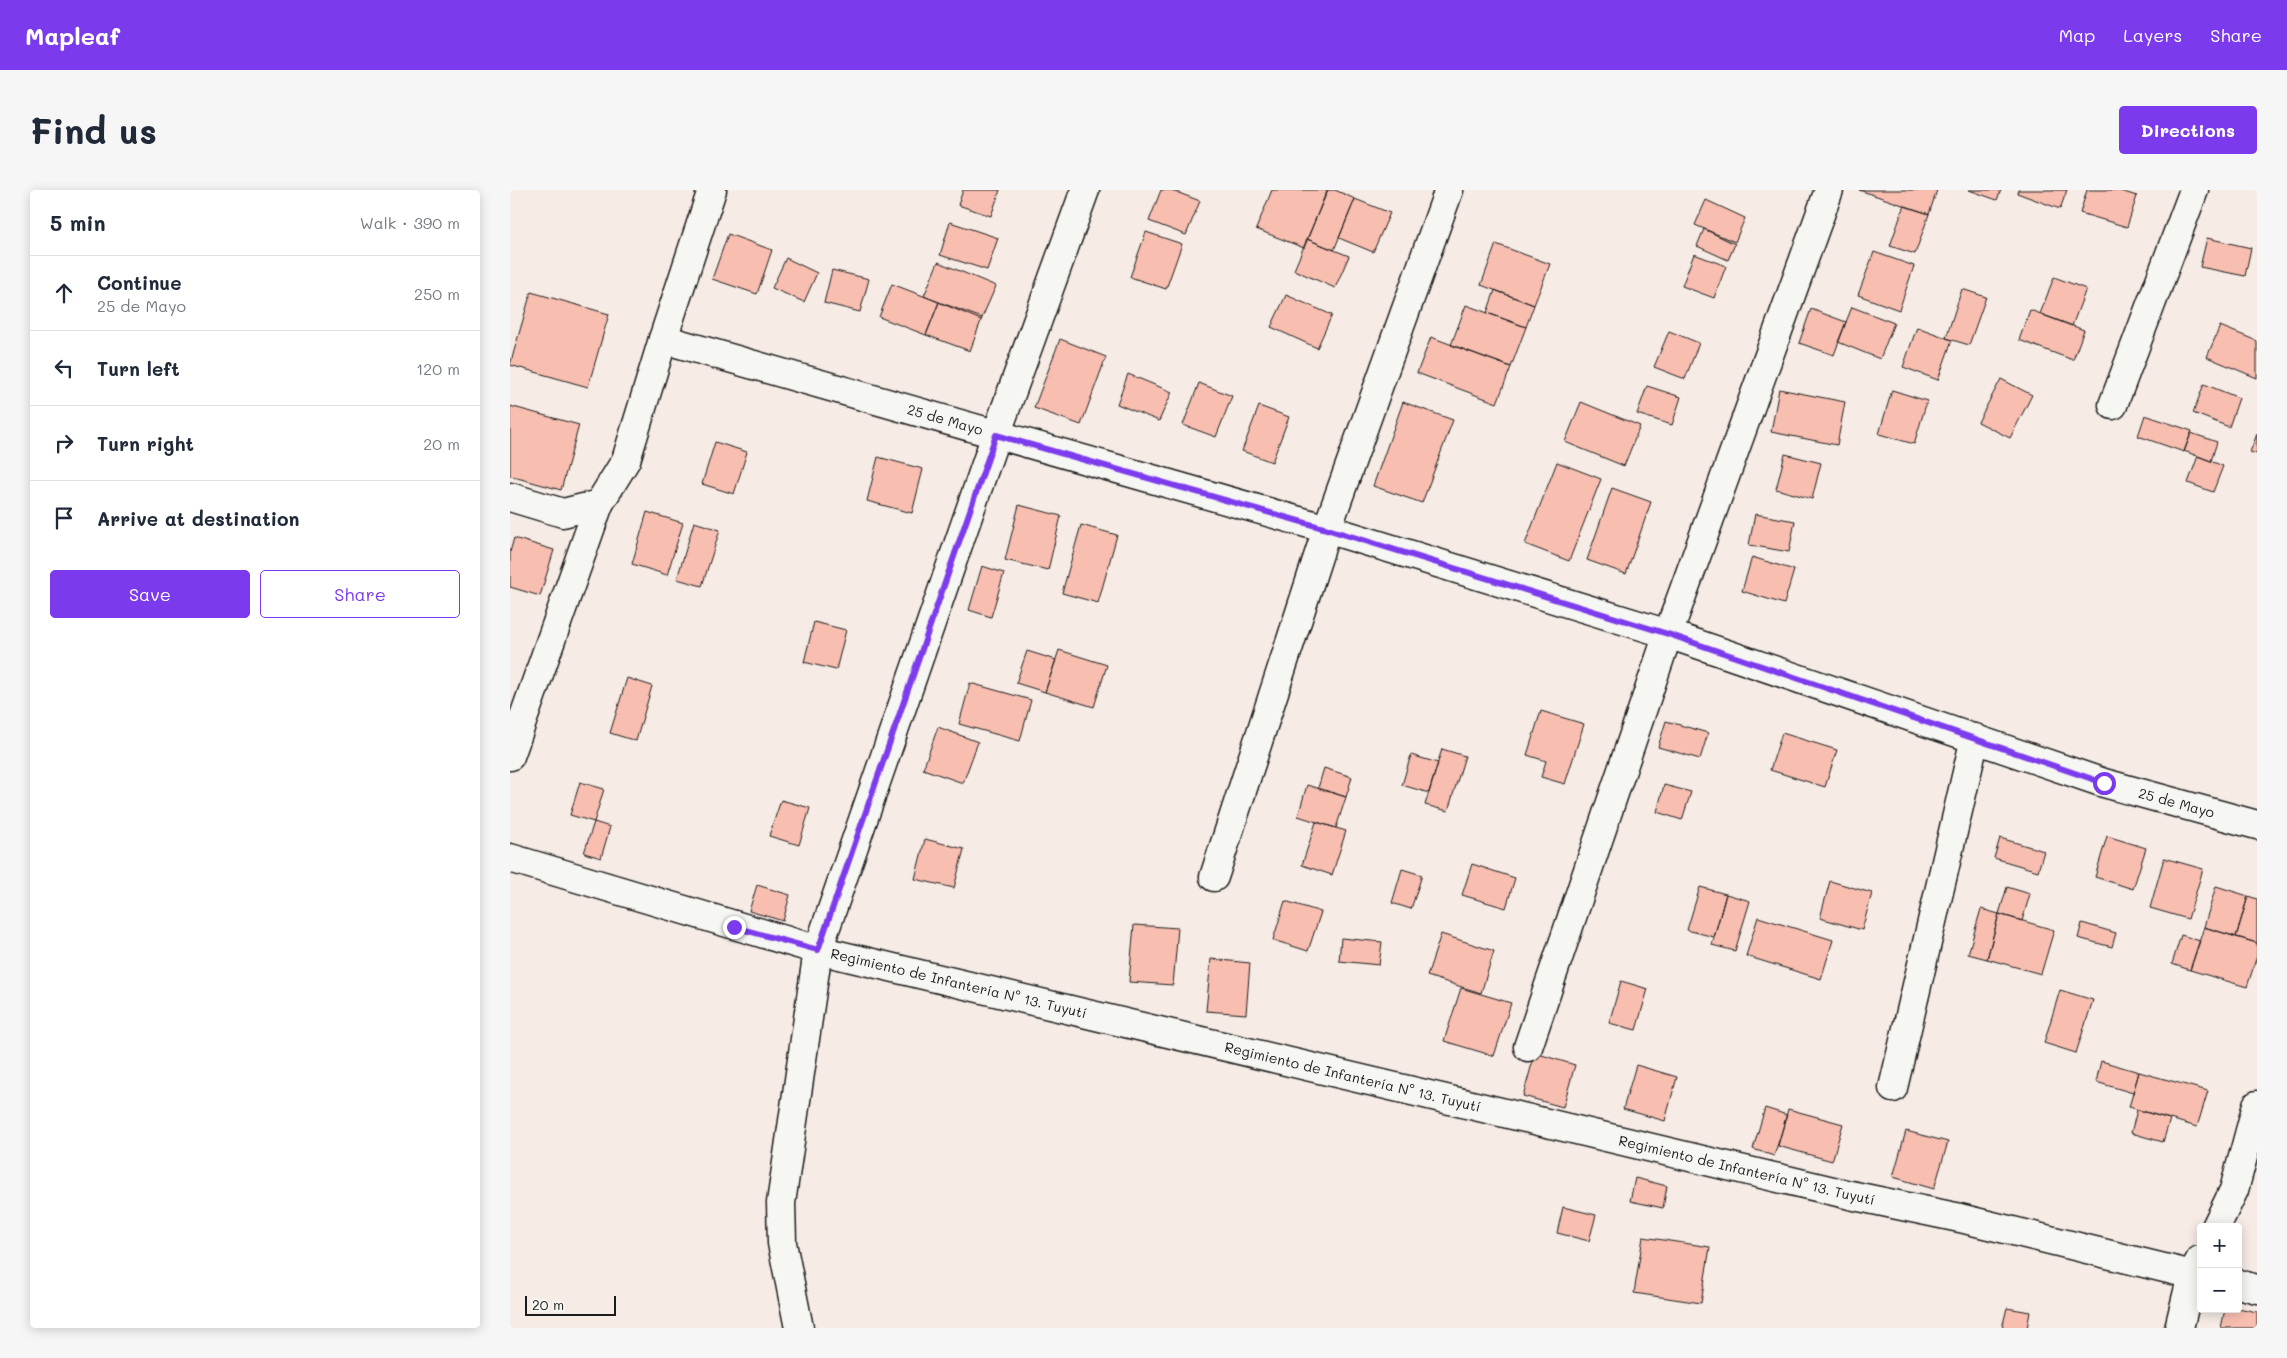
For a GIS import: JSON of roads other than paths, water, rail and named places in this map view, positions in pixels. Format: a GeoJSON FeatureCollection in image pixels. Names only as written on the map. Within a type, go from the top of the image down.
{"type":"FeatureCollection","features":[{"type":"Feature","properties":{"kind":"street"},"geometry":{"type":"LineString","coordinates":[[799,1328],[782,1243],[781,1203],[818,950],[996,435],[1085,190]]}},
{"type":"Feature","properties":{"kind":"street"},"geometry":{"type":"LineString","coordinates":[[1214,877],[1327,529],[1449,190]]}},
{"type":"Feature","properties":{"kind":"street"},"geometry":{"type":"LineString","coordinates":[[1528,1047],[1668,634],[1829,190]]}},
{"type":"Feature","properties":{"kind":"street"},"geometry":{"type":"LineString","coordinates":[[2113,406],[2194,190]]}},
{"type":"Feature","properties":{"kind":"street"},"geometry":{"type":"LineString","coordinates":[[510,756],[599,504],[626,460],[707,192]]}},
{"type":"Feature","properties":{"kind":"street","name":"25 de Mayo"},"geometry":{"type":"LineString","coordinates":[[663,339],[1327,529],[1668,634],[2104,783],[2257,825]]}},
{"type":"Feature","properties":{"kind":"street"},"geometry":{"type":"LineString","coordinates":[[510,497],[563,513],[599,504]]}},
{"type":"Feature","properties":{"kind":"street"},"geometry":{"type":"LineString","coordinates":[[1893,1088],[1975,738]]}},
{"type":"Feature","properties":{"kind":"street","name":"Regimiento de Infantería N° 13. Tuyutí"},"geometry":{"type":"LineString","coordinates":[[510,858],[818,950],[1841,1193],[2197,1270]]}},
{"type":"Feature","properties":{"kind":"street"},"geometry":{"type":"LineString","coordinates":[[2218,1223],[2234,1190],[2257,1106]]}},
{"type":"Feature","properties":{"kind":"street"},"geometry":{"type":"LineString","coordinates":[[2179,1328],[2197,1273]]}},
{"type":"Feature","properties":{"kind":"street"},"geometry":{"type":"LineString","coordinates":[[2242,1285],[2257,1288]]}}]}
